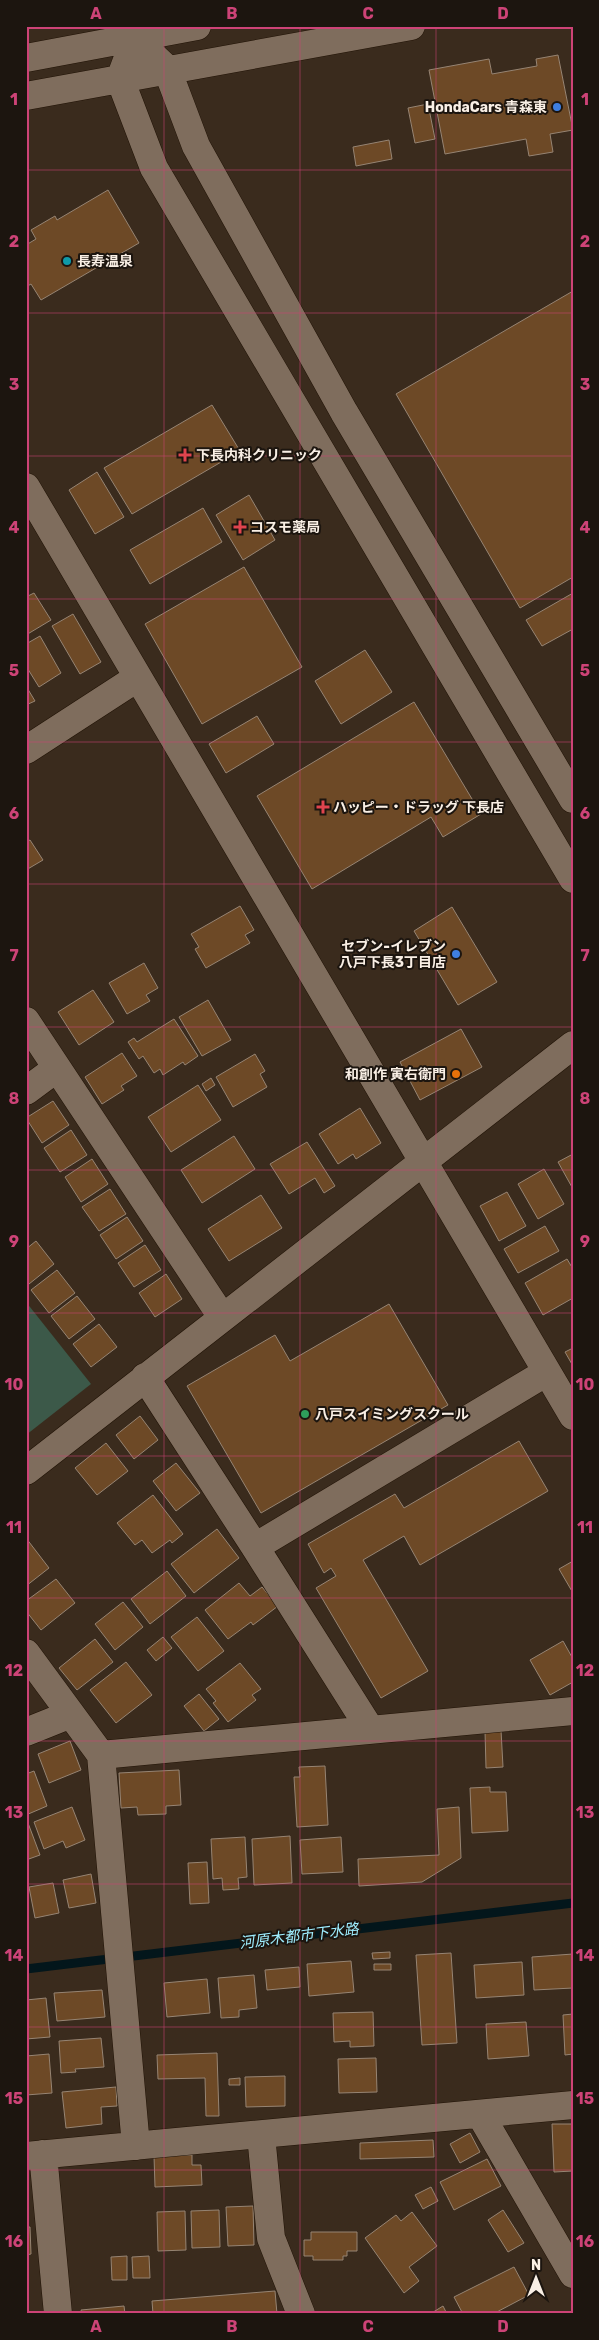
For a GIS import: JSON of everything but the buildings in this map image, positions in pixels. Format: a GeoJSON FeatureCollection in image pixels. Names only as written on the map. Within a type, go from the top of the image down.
{"type":"FeatureCollection","features":[{"type":"Feature","properties":{"kind":"street"},"geometry":{"type":"LineString","coordinates":[[26,58],[197,26]]}},
{"type":"Feature","properties":{"kind":"street"},"geometry":{"type":"LineString","coordinates":[[26,96],[411,26]]}},
{"type":"Feature","properties":{"kind":"street"},"geometry":{"type":"LineString","coordinates":[[135,39],[167,69],[196,146],[344,412],[573,799]]}},
{"type":"Feature","properties":{"kind":"street"},"geometry":{"type":"LineString","coordinates":[[135,39],[120,79],[154,168],[573,879]]}},
{"type":"Feature","properties":{"kind":"street"},"geometry":{"type":"LineString","coordinates":[[26,488],[573,1416]]}},
{"type":"Feature","properties":{"kind":"street"},"geometry":{"type":"LineString","coordinates":[[26,750],[137,678]]}},
{"type":"Feature","properties":{"kind":"street"},"geometry":{"type":"LineString","coordinates":[[26,1021],[222,1317]]}},
{"type":"Feature","properties":{"kind":"street"},"geometry":{"type":"LineString","coordinates":[[26,1471],[573,1045]]}},
{"type":"Feature","properties":{"kind":"street"},"geometry":{"type":"LineString","coordinates":[[26,1091],[57,1068]]}},
{"type":"Feature","properties":{"kind":"street"},"geometry":{"type":"LineString","coordinates":[[256,1547],[547,1372]]}},
{"type":"Feature","properties":{"kind":"street"},"geometry":{"type":"LineString","coordinates":[[145,1377],[256,1547],[370,1729]]}},
{"type":"Feature","properties":{"kind":"street"},"geometry":{"type":"LineString","coordinates":[[26,1653],[101,1755],[136,2146]]}},
{"type":"Feature","properties":{"kind":"street"},"geometry":{"type":"LineString","coordinates":[[101,1755],[573,1711]]}},
{"type":"Feature","properties":{"kind":"street"},"geometry":{"type":"LineString","coordinates":[[26,1732],[71,1714]]}},
{"type":"Feature","properties":{"kind":"street"},"geometry":{"type":"LineString","coordinates":[[58,2314],[35,2155],[573,2105]]}},
{"type":"Feature","properties":{"kind":"street"},"geometry":{"type":"LineString","coordinates":[[480,2114],[573,2274]]}},
{"type":"Feature","properties":{"kind":"street"},"geometry":{"type":"LineString","coordinates":[[261,2135],[271,2238],[301,2314]]}},
{"type":"Feature","properties":{"kind":"green space"},"geometry":{"type":"Polygon","coordinates":[[[26,1302],[91,1384],[26,1435],[26,1302]]]}},
{"type":"Feature","properties":{"kind":"waterway","name":"河原木都市下水路"},"geometry":{"type":"LineString","coordinates":[[26,1969],[573,1903]]}},
{"type":"Feature","properties":{"kind":"place","name":"HondaCars 青森東"},"geometry":{"type":"Point","coordinates":[557,107]}},
{"type":"Feature","properties":{"kind":"place","name":"長寿温泉"},"geometry":{"type":"Point","coordinates":[67,261]}},
{"type":"Feature","properties":{"kind":"place","name":"下長内科クリニック"},"geometry":{"type":"Point","coordinates":[185,455]}},
{"type":"Feature","properties":{"kind":"place","name":"コスモ薬局"},"geometry":{"type":"Point","coordinates":[240,527]}},
{"type":"Feature","properties":{"kind":"place","name":"ハッピー・ドラッグ 下長店"},"geometry":{"type":"Point","coordinates":[323,807]}},
{"type":"Feature","properties":{"kind":"place","name":"セブン-イレブン 八戸下長3丁目店"},"geometry":{"type":"Point","coordinates":[456,954]}},
{"type":"Feature","properties":{"kind":"place","name":"和創作 寅右衛門"},"geometry":{"type":"Point","coordinates":[456,1074]}},
{"type":"Feature","properties":{"kind":"place","name":"八戸スイミングスクール"},"geometry":{"type":"Point","coordinates":[305,1414]}}]}
